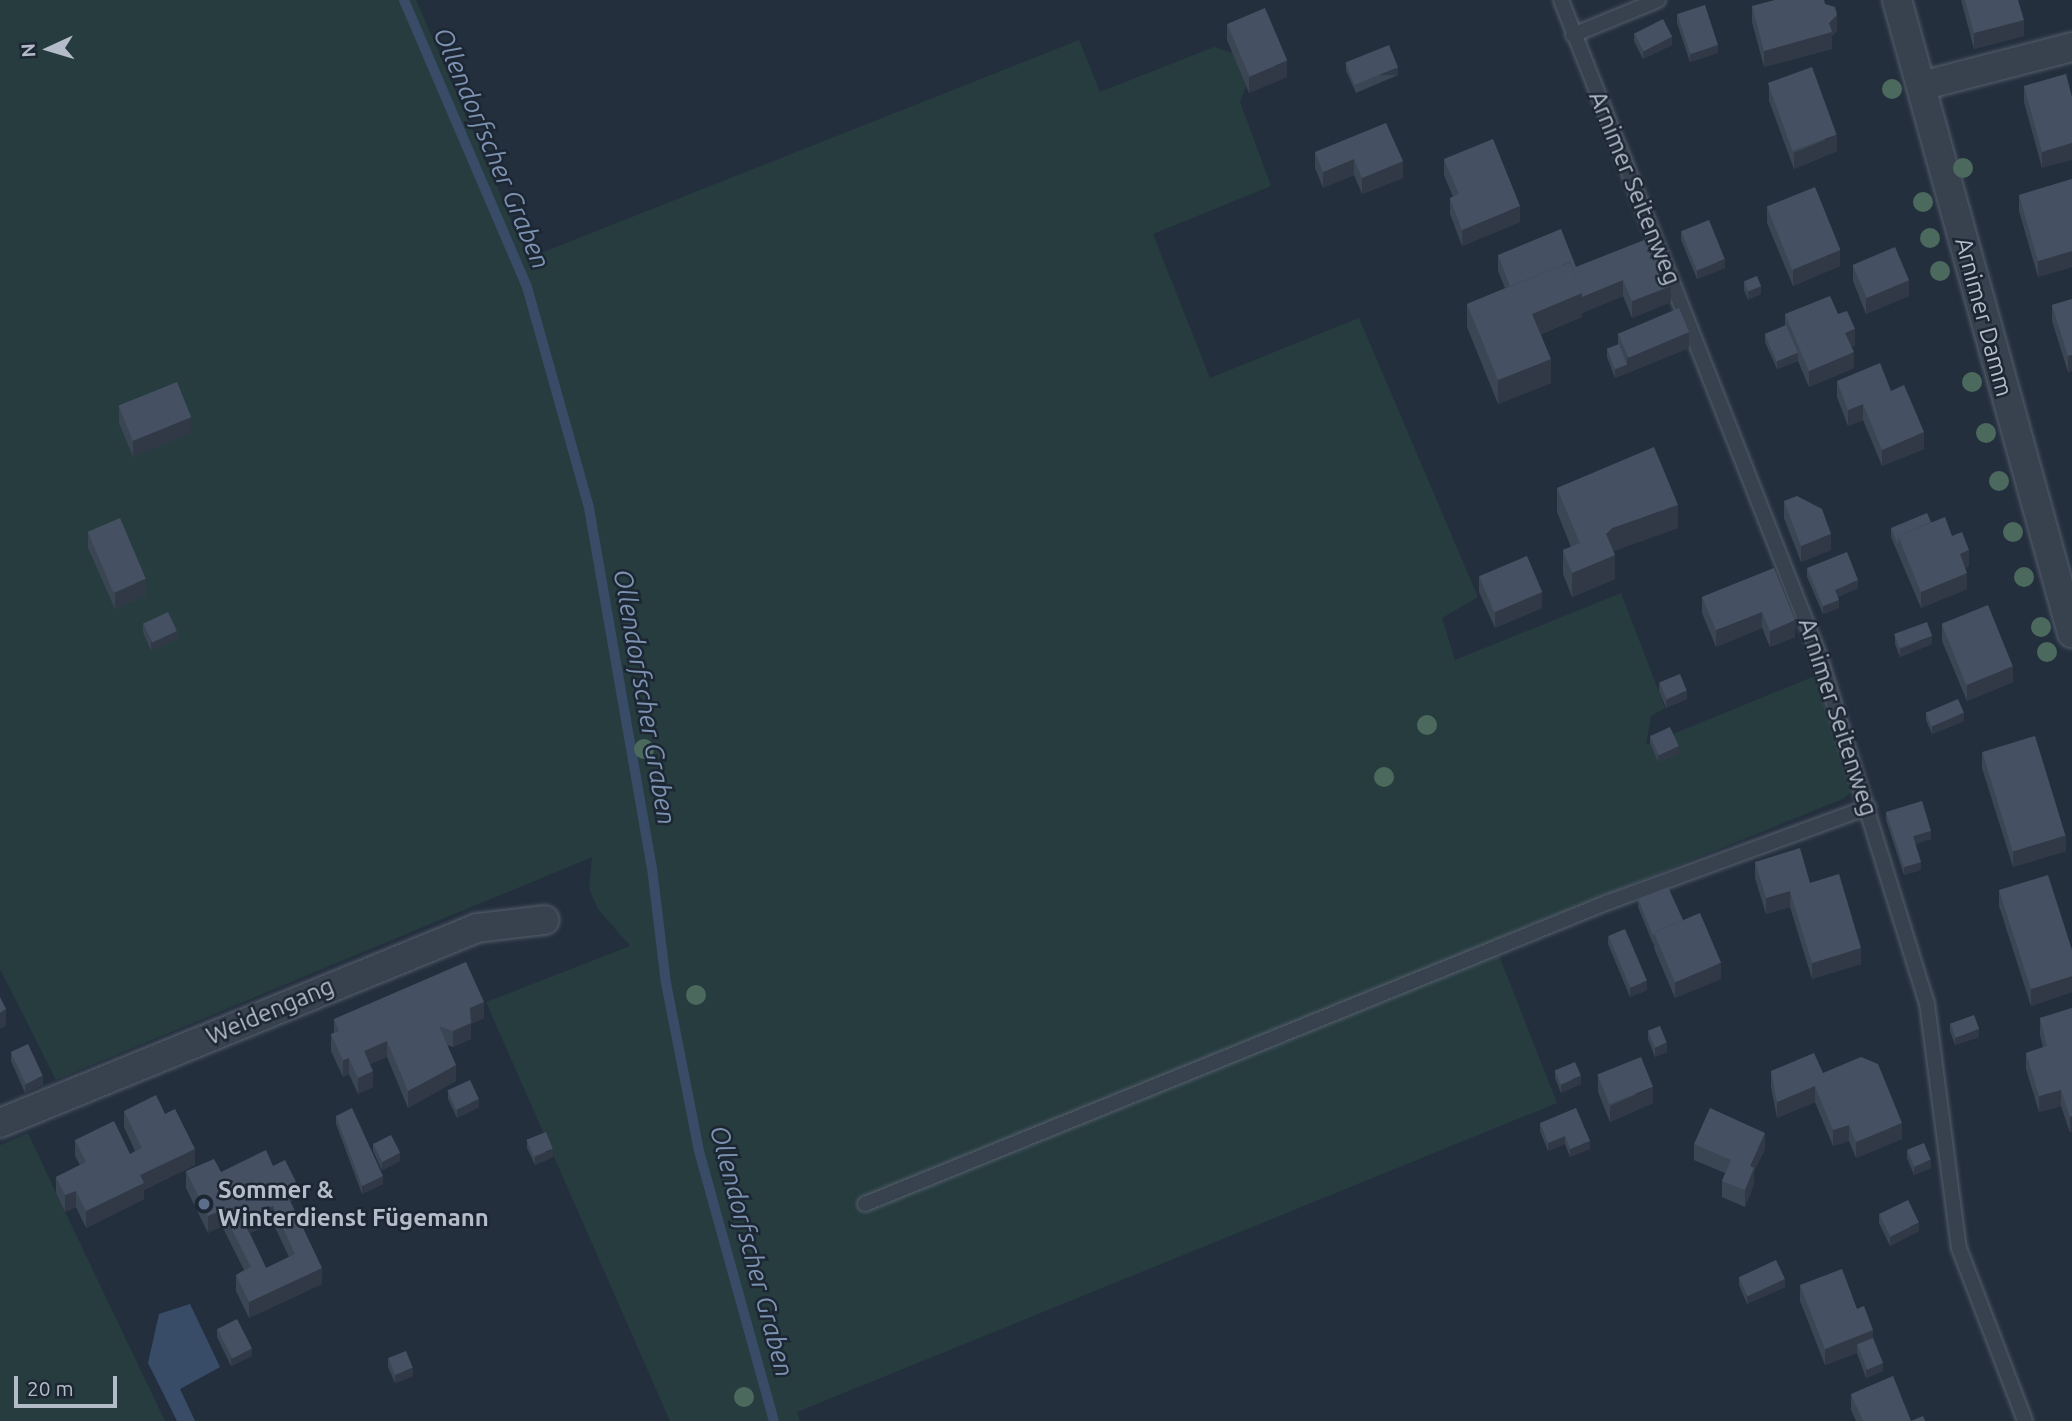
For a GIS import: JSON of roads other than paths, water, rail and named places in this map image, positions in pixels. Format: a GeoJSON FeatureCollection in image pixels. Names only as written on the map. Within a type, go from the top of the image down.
{"type":"FeatureCollection","features":[{"type":"Feature","properties":{"kind":"street","name":"Arnimer Damm"},"geometry":{"type":"LineString","coordinates":[[1897,0],[2072,633]]}},
{"type":"Feature","properties":{"kind":"street"},"geometry":{"type":"LineString","coordinates":[[1921,86],[2072,47]]}},
{"type":"Feature","properties":{"kind":"street","name":"Weidengang"},"geometry":{"type":"LineString","coordinates":[[0,1123],[477,928],[545,920]]}},
{"type":"Feature","properties":{"kind":"lane","name":"Arnimer Seitenweg"},"geometry":{"type":"LineString","coordinates":[[1561,0],[1573,36],[1801,603],[1868,807],[1927,1003],[1959,1248],[2025,1421]]}},
{"type":"Feature","properties":{"kind":"lane"},"geometry":{"type":"LineString","coordinates":[[1573,36],[1658,0]]}},
{"type":"Feature","properties":{"kind":"lane"},"geometry":{"type":"LineString","coordinates":[[865,1204],[1606,903],[1868,807]]}},
{"type":"Feature","properties":{"kind":"water"},"geometry":{"type":"Polygon","coordinates":[[[190,1304],[220,1367],[180,1389],[195,1421],[177,1421],[148,1363],[159,1314],[190,1304]]]}},
{"type":"Feature","properties":{"kind":"waterway","name":"Ollendorfscher Graben"},"geometry":{"type":"LineString","coordinates":[[404,0],[527,287],[589,508],[652,868],[666,983],[699,1151],[774,1421]]}},
{"type":"Feature","properties":{"kind":"place","name":"Sommer & Winterdienst Fügemann"},"geometry":{"type":"Point","coordinates":[204,1204]}}]}
